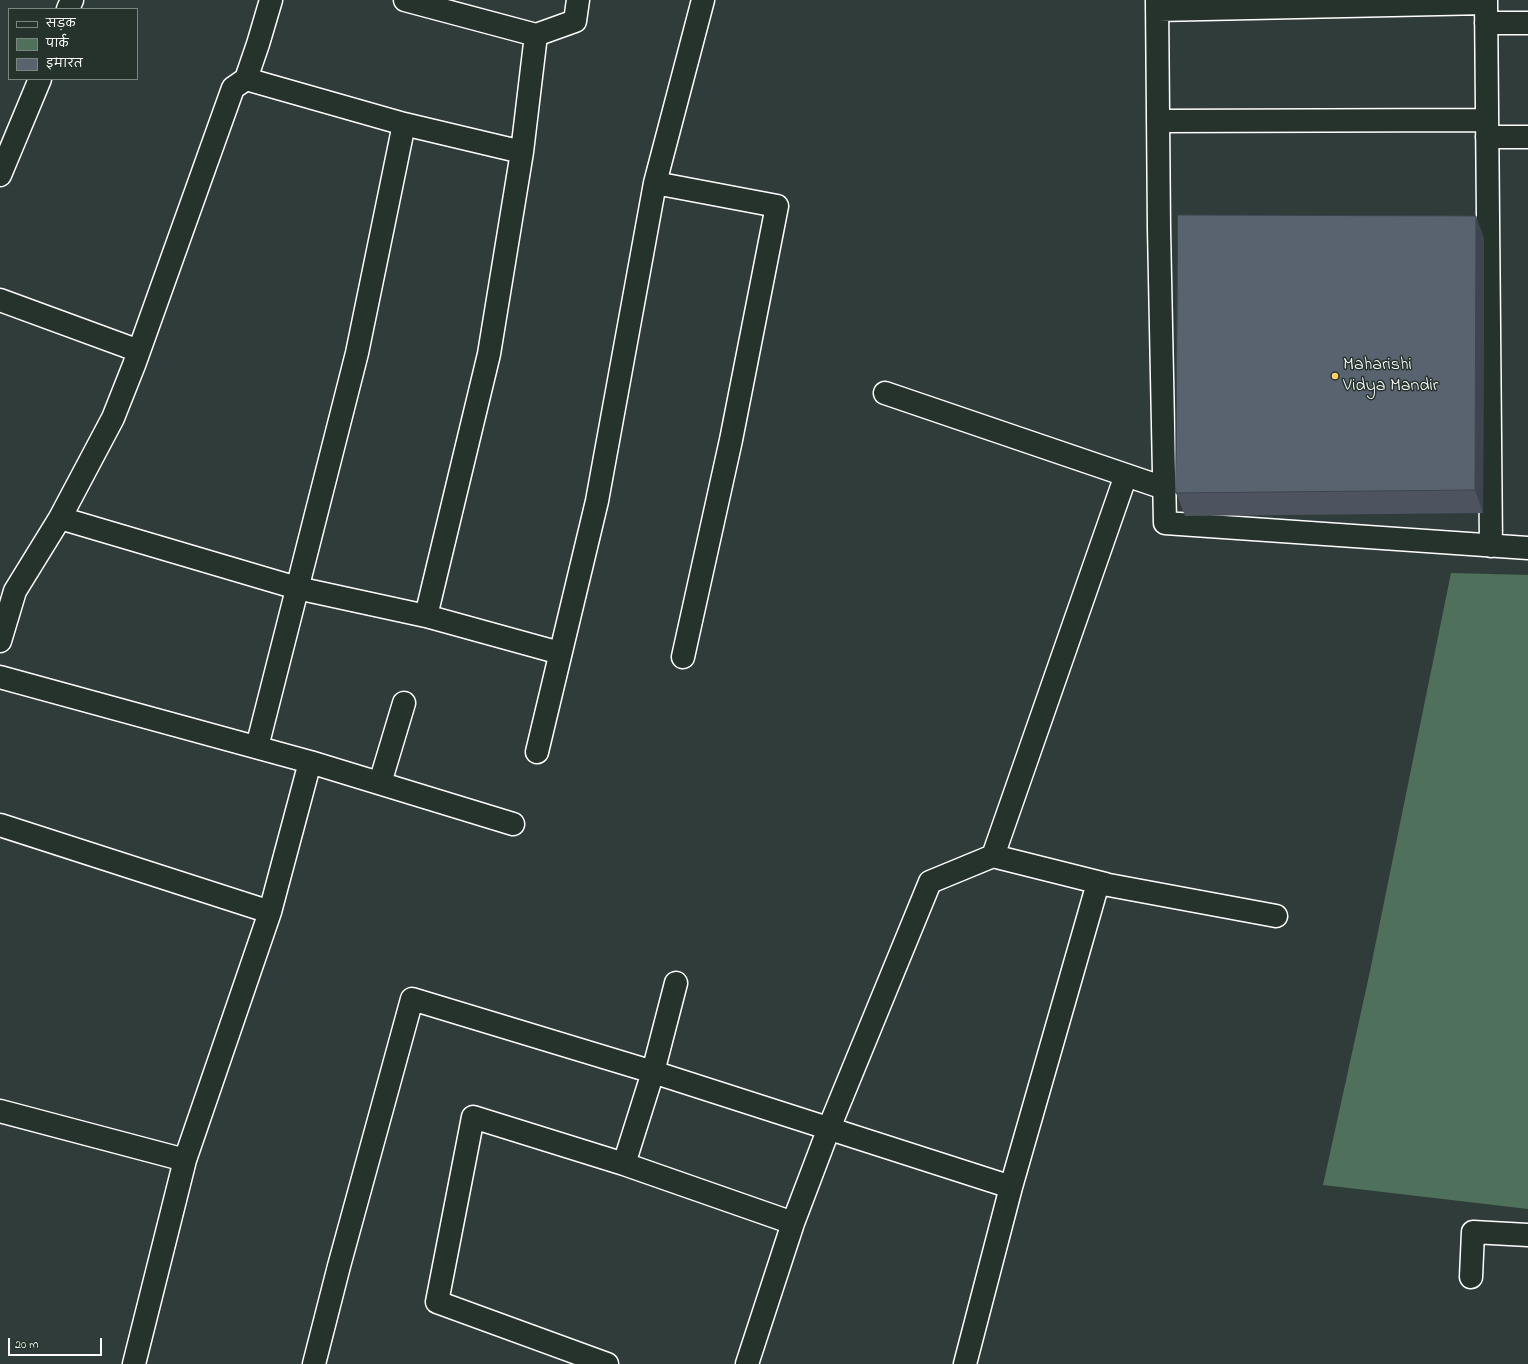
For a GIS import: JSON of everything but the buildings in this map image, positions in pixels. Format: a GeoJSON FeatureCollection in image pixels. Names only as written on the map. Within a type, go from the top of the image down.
{"type":"FeatureCollection","features":[{"type":"Feature","properties":{"kind":"street"},"geometry":{"type":"LineString","coordinates":[[0,641],[15,591],[60,518],[113,418],[139,351],[233,88],[246,79],[271,0]]}},
{"type":"Feature","properties":{"kind":"street"},"geometry":{"type":"LineString","coordinates":[[405,0],[536,35],[575,21],[578,0]]}},
{"type":"Feature","properties":{"kind":"street"},"geometry":{"type":"LineString","coordinates":[[537,752],[597,501],[655,183],[703,0]]}},
{"type":"Feature","properties":{"kind":"street"},"geometry":{"type":"LineString","coordinates":[[1528,23],[1486,9],[1157,5],[1158,229],[1165,523],[1528,548]]}},
{"type":"Feature","properties":{"kind":"street"},"geometry":{"type":"LineString","coordinates":[[1486,9],[1491,546]]}},
{"type":"Feature","properties":{"kind":"street"},"geometry":{"type":"LineString","coordinates":[[426,616],[489,354],[522,152],[536,35]]}},
{"type":"Feature","properties":{"kind":"street"},"geometry":{"type":"LineString","coordinates":[[246,79],[404,124],[522,152]]}},
{"type":"Feature","properties":{"kind":"street"},"geometry":{"type":"LineString","coordinates":[[0,175],[40,80]]}},
{"type":"Feature","properties":{"kind":"street"},"geometry":{"type":"LineString","coordinates":[[1158,121],[1487,129],[1528,137]]}},
{"type":"Feature","properties":{"kind":"street"},"geometry":{"type":"LineString","coordinates":[[257,748],[357,353],[404,124]]}},
{"type":"Feature","properties":{"kind":"street"},"geometry":{"type":"LineString","coordinates":[[655,183],[777,206],[731,440],[683,657]]}},
{"type":"Feature","properties":{"kind":"street"},"geometry":{"type":"LineString","coordinates":[[1465,228],[1488,227]]}},
{"type":"Feature","properties":{"kind":"street"},"geometry":{"type":"LineString","coordinates":[[1158,229],[1182,229]]}},
{"type":"Feature","properties":{"kind":"street"},"geometry":{"type":"LineString","coordinates":[[0,300],[139,351]]}},
{"type":"Feature","properties":{"kind":"street"},"geometry":{"type":"LineString","coordinates":[[885,393],[1164,488]]}},
{"type":"Feature","properties":{"kind":"street"},"geometry":{"type":"LineString","coordinates":[[993,856],[1126,475]]}},
{"type":"Feature","properties":{"kind":"street"},"geometry":{"type":"LineString","coordinates":[[60,518],[297,588],[426,616],[560,654]]}},
{"type":"Feature","properties":{"kind":"street"},"geometry":{"type":"LineString","coordinates":[[0,677],[310,762],[513,824]]}},
{"type":"Feature","properties":{"kind":"street"},"geometry":{"type":"LineString","coordinates":[[380,783],[404,703]]}},
{"type":"Feature","properties":{"kind":"street"},"geometry":{"type":"LineString","coordinates":[[134,1364],[186,1160],[270,912],[310,762]]}},
{"type":"Feature","properties":{"kind":"street"},"geometry":{"type":"LineString","coordinates":[[0,825],[270,912]]}},
{"type":"Feature","properties":{"kind":"street"},"geometry":{"type":"LineString","coordinates":[[747,1364],[793,1223],[828,1128],[930,882],[993,856],[1105,884]]}},
{"type":"Feature","properties":{"kind":"street"},"geometry":{"type":"LineString","coordinates":[[965,1364],[1011,1187],[1098,883],[1276,916]]}},
{"type":"Feature","properties":{"kind":"street"},"geometry":{"type":"LineString","coordinates":[[624,1164],[653,1072],[676,983]]}},
{"type":"Feature","properties":{"kind":"street"},"geometry":{"type":"LineString","coordinates":[[314,1364],[339,1266],[412,999],[653,1072],[1011,1187]]}},
{"type":"Feature","properties":{"kind":"street"},"geometry":{"type":"LineString","coordinates":[[0,1112],[186,1160]]}},
{"type":"Feature","properties":{"kind":"street"},"geometry":{"type":"LineString","coordinates":[[607,1364],[437,1302],[473,1117],[624,1164],[793,1223]]}},
{"type":"Feature","properties":{"kind":"street"},"geometry":{"type":"LineString","coordinates":[[1471,1277],[1473,1232],[1528,1235]]}},
{"type":"Feature","properties":{"kind":"green space"},"geometry":{"type":"Polygon","coordinates":[[[1451,573],[1528,575],[1528,1209],[1323,1185],[1370,971],[1451,573]]]}},
{"type":"Feature","properties":{"kind":"place","name":"Maharishi Vidya Mandir"},"geometry":{"type":"Point","coordinates":[1335,376]}}]}
